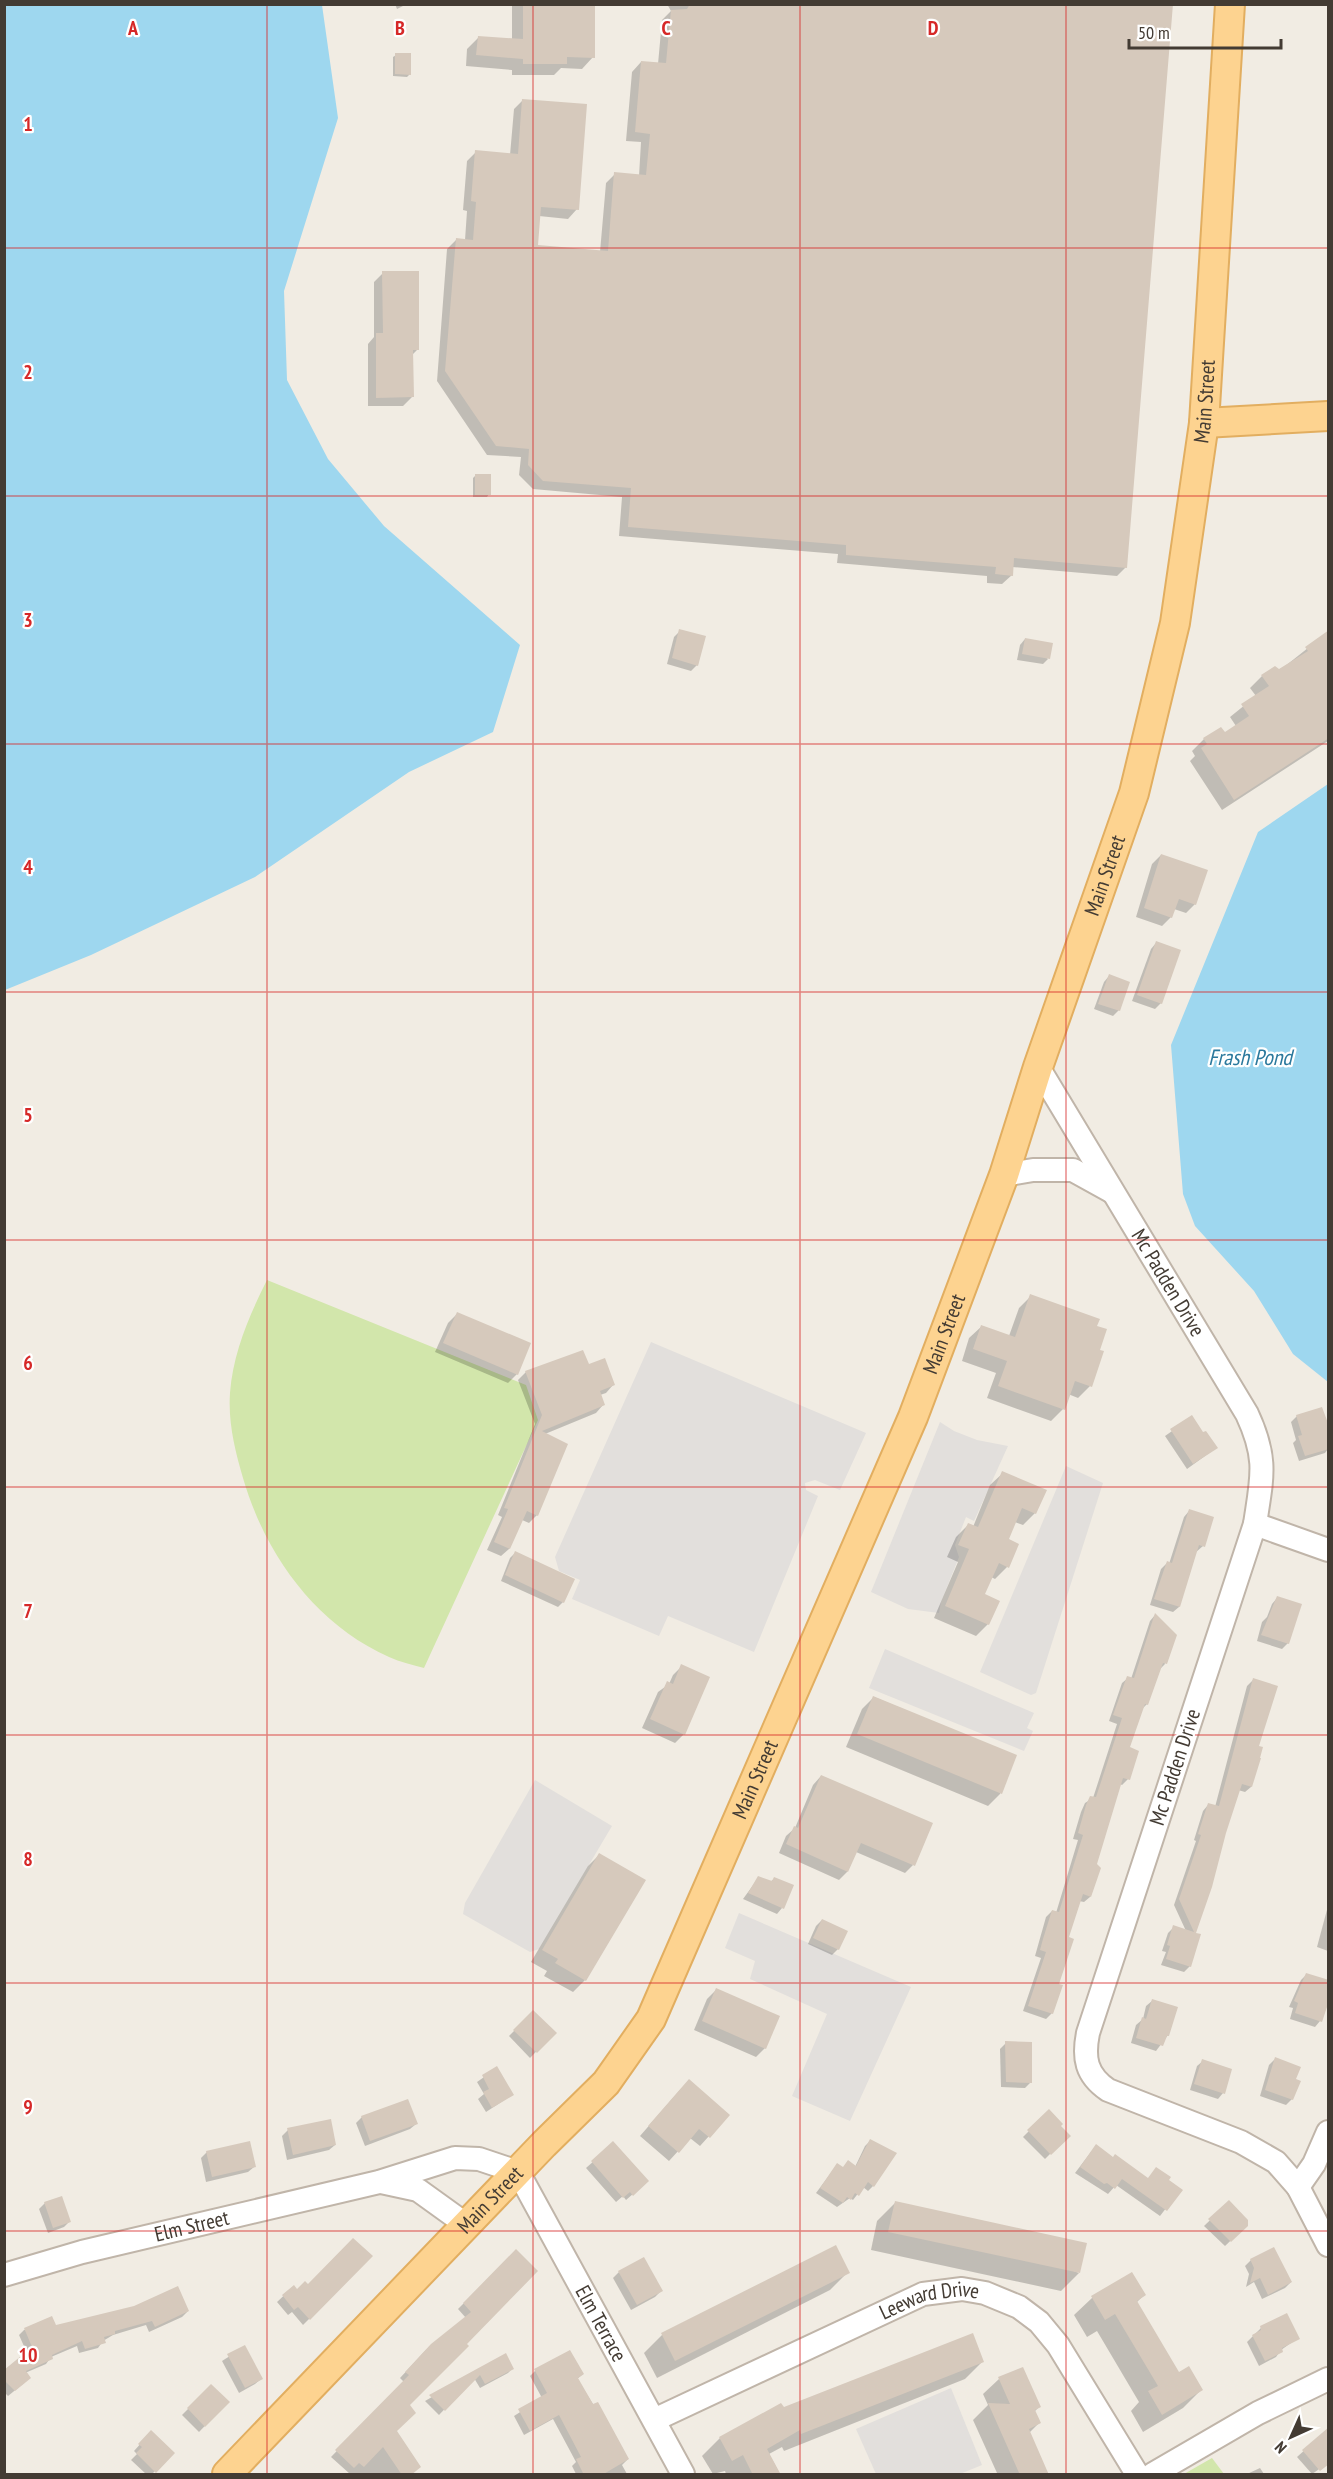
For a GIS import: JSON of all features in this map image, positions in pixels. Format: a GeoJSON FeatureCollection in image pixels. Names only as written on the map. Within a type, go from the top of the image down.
{"type":"FeatureCollection","features":[{"type":"Feature","properties":{"kind":"main road","name":"Main Street"},"geometry":{"type":"LineString","coordinates":[[227,2475],[606,2083],[651,2019],[907,1430],[1004,1175],[1038,1067],[1134,793],[1175,623],[1204,423],[1230,4]]}},
{"type":"Feature","properties":{"kind":"main road"},"geometry":{"type":"LineString","coordinates":[[1204,423],[1329,416]]}},
{"type":"Feature","properties":{"kind":"street","name":"Mc Padden Drive"},"geometry":{"type":"LineString","coordinates":[[1038,1067],[1247,1414],[1258,1438],[1262,1472],[1255,1524],[1088,2033],[1085,2053],[1089,2071],[1094,2079],[1108,2090],[1241,2142],[1276,2162],[1298,2187],[1329,2245]]}},
{"type":"Feature","properties":{"kind":"street","name":"Mc Padden Drive"},"geometry":{"type":"LineString","coordinates":[[1004,1175],[1033,1170],[1073,1170],[1112,1192]]}},
{"type":"Feature","properties":{"kind":"street"},"geometry":{"type":"LineString","coordinates":[[1255,1524],[1329,1550]]}},
{"type":"Feature","properties":{"kind":"street"},"geometry":{"type":"LineString","coordinates":[[1298,2187],[1314,2164],[1329,2132]]}},
{"type":"Feature","properties":{"kind":"street","name":"Elm Street"},"geometry":{"type":"LineString","coordinates":[[4,2275],[82,2252],[380,2181],[444,2161],[465,2157],[479,2159],[518,2172]]}},
{"type":"Feature","properties":{"kind":"street","name":"Elm Terrace"},"geometry":{"type":"LineString","coordinates":[[518,2172],[683,2475]]}},
{"type":"Feature","properties":{"kind":"street","name":"Elm Street"},"geometry":{"type":"LineString","coordinates":[[380,2181],[418,2190],[468,2226]]}},
{"type":"Feature","properties":{"kind":"street","name":"Leeward Drive"},"geometry":{"type":"LineString","coordinates":[[654,2420],[923,2294],[962,2289],[985,2293],[1019,2307],[1038,2322],[1058,2344],[1137,2475]]}},
{"type":"Feature","properties":{"kind":"street"},"geometry":{"type":"LineString","coordinates":[[1153,2475],[1258,2413],[1329,2379]]}},
{"type":"Feature","properties":{"kind":"green space"},"geometry":{"type":"Polygon","coordinates":[[[267,1280],[526,1385],[538,1420],[424,1668],[393,1659],[362,1643],[316,1606],[296,1584],[279,1559],[253,1506],[237,1457],[230,1415],[230,1393],[243,1335],[267,1280]]]}},
{"type":"Feature","properties":{"kind":"green space"},"geometry":{"type":"Polygon","coordinates":[[[1212,2458],[1224,2474],[1184,2474],[1212,2458]]]}},
{"type":"Feature","properties":{"kind":"shaded area"},"geometry":{"type":"Polygon","coordinates":[[[651,1342],[866,1433],[840,1490],[815,1480],[805,1483],[806,1490],[818,1496],[754,1652],[668,1616],[659,1636],[572,1599],[580,1580],[559,1571],[555,1557],[651,1342]]]}},
{"type":"Feature","properties":{"kind":"shaded area"},"geometry":{"type":"Polygon","coordinates":[[[940,1422],[954,1431],[977,1440],[1008,1446],[974,1521],[966,1517],[955,1545],[959,1557],[941,1602],[939,1613],[908,1609],[871,1592],[940,1422]]]}},
{"type":"Feature","properties":{"kind":"shaded area"},"geometry":{"type":"Polygon","coordinates":[[[1066,1466],[1103,1483],[1036,1693],[1031,1695],[980,1672],[1066,1466]]]}},
{"type":"Feature","properties":{"kind":"shaded area"},"geometry":{"type":"Polygon","coordinates":[[[885,1649],[1034,1713],[1027,1728],[1033,1731],[1024,1751],[869,1688],[885,1649]]]}},
{"type":"Feature","properties":{"kind":"shaded area"},"geometry":{"type":"Polygon","coordinates":[[[535,1780],[612,1826],[539,1949],[530,1952],[463,1914],[465,1903],[535,1780]]]}},
{"type":"Feature","properties":{"kind":"shaded area"},"geometry":{"type":"Polygon","coordinates":[[[739,1913],[911,1987],[850,2121],[792,2096],[827,2014],[750,1979],[755,1961],[725,1948],[739,1913]]]}},
{"type":"Feature","properties":{"kind":"shaded area"},"geometry":{"type":"Polygon","coordinates":[[[951,2388],[982,2465],[960,2474],[876,2474],[856,2429],[951,2388]]]}},
{"type":"Feature","properties":{"kind":"water"},"geometry":{"type":"Polygon","coordinates":[[[5,4],[322,5],[338,118],[284,291],[287,380],[328,459],[384,526],[520,645],[493,732],[409,772],[255,877],[91,955],[5,990],[5,4]]]}},
{"type":"Feature","properties":{"kind":"water","name":"Frash Pond"},"geometry":{"type":"Polygon","coordinates":[[[1328,784],[1328,1382],[1293,1354],[1254,1291],[1195,1226],[1183,1194],[1171,1045],[1258,832],[1328,784]]]}},
{"type":"Feature","properties":{"kind":"building"},"geometry":{"type":"Polygon","coordinates":[[[523,4],[595,4],[595,58],[567,57],[567,64],[523,64],[523,59],[476,55],[478,36],[523,39],[523,4]]]}},
{"type":"Feature","properties":{"kind":"building"},"geometry":{"type":"Polygon","coordinates":[[[690,4],[1173,4],[1127,568],[1014,558],[1013,576],[995,574],[996,567],[846,555],[846,545],[628,527],[631,488],[543,481],[528,465],[529,449],[496,446],[445,371],[456,238],[473,240],[476,202],[471,201],[475,150],[518,154],[522,99],[587,104],[579,210],[541,207],[538,245],[608,251],[614,172],[646,175],[650,134],[635,132],[641,61],[666,63],[671,10],[687,9],[690,4]]]}},
{"type":"Feature","properties":{"kind":"building"},"geometry":{"type":"Polygon","coordinates":[[[395,53],[411,53],[411,75],[395,74],[395,53]]]}},
{"type":"Feature","properties":{"kind":"building"},"geometry":{"type":"Polygon","coordinates":[[[382,271],[419,271],[419,350],[413,350],[414,397],[376,398],[376,333],[383,333],[382,271]]]}},
{"type":"Feature","properties":{"kind":"building"},"geometry":{"type":"Polygon","coordinates":[[[475,474],[491,474],[491,495],[475,495],[475,474]]]}},
{"type":"Feature","properties":{"kind":"building"},"geometry":{"type":"Polygon","coordinates":[[[679,629],[706,636],[698,666],[672,658],[679,629]]]}},
{"type":"Feature","properties":{"kind":"building"},"geometry":{"type":"Polygon","coordinates":[[[1329,630],[1329,738],[1234,800],[1201,748],[1207,744],[1203,738],[1221,727],[1225,732],[1249,716],[1241,704],[1269,686],[1261,675],[1275,666],[1279,669],[1308,651],[1305,647],[1329,630]]]}},
{"type":"Feature","properties":{"kind":"building"},"geometry":{"type":"Polygon","coordinates":[[[1025,638],[1053,643],[1050,659],[1022,654],[1025,638]]]}},
{"type":"Feature","properties":{"kind":"building"},"geometry":{"type":"Polygon","coordinates":[[[1161,854],[1208,870],[1196,905],[1179,899],[1172,918],[1144,908],[1161,854]]]}},
{"type":"Feature","properties":{"kind":"building"},"geometry":{"type":"Polygon","coordinates":[[[1156,941],[1181,950],[1162,1004],[1137,995],[1156,941]]]}},
{"type":"Feature","properties":{"kind":"building"},"geometry":{"type":"Polygon","coordinates":[[[1109,974],[1130,982],[1120,1011],[1098,1004],[1109,974]]]}},
{"type":"Feature","properties":{"kind":"building"},"geometry":{"type":"Polygon","coordinates":[[[1030,1294],[1100,1319],[1097,1326],[1107,1329],[1100,1350],[1104,1351],[1092,1387],[1075,1381],[1065,1410],[998,1386],[1007,1361],[973,1349],[981,1325],[1015,1337],[1030,1294]]]}},
{"type":"Feature","properties":{"kind":"building"},"geometry":{"type":"Polygon","coordinates":[[[457,1312],[531,1343],[518,1375],[443,1343],[457,1312]]]}},
{"type":"Feature","properties":{"kind":"building"},"geometry":{"type":"Polygon","coordinates":[[[583,1350],[589,1364],[605,1358],[615,1385],[600,1391],[605,1405],[542,1431],[568,1444],[538,1516],[527,1511],[510,1549],[494,1542],[508,1509],[504,1508],[542,1415],[525,1371],[583,1350]]]}},
{"type":"Feature","properties":{"kind":"building"},"geometry":{"type":"Polygon","coordinates":[[[1322,1407],[1329,1426],[1329,1449],[1305,1456],[1298,1436],[1302,1435],[1296,1415],[1322,1407]]]}},
{"type":"Feature","properties":{"kind":"building"},"geometry":{"type":"Polygon","coordinates":[[[1192,1415],[1203,1432],[1206,1431],[1218,1448],[1193,1464],[1170,1429],[1192,1415]]]}},
{"type":"Feature","properties":{"kind":"building"},"geometry":{"type":"Polygon","coordinates":[[[1002,1471],[1047,1490],[1036,1514],[1022,1508],[1009,1539],[1019,1544],[1009,1568],[999,1563],[985,1594],[1000,1601],[989,1625],[945,1606],[969,1549],[958,1545],[968,1523],[978,1527],[1002,1471]]]}},
{"type":"Feature","properties":{"kind":"building"},"geometry":{"type":"Polygon","coordinates":[[[1189,1509],[1214,1517],[1205,1547],[1199,1545],[1180,1607],[1154,1599],[1167,1561],[1172,1563],[1189,1509]]]}},
{"type":"Feature","properties":{"kind":"building"},"geometry":{"type":"Polygon","coordinates":[[[515,1551],[575,1579],[564,1603],[505,1575],[515,1551]]]}},
{"type":"Feature","properties":{"kind":"building"},"geometry":{"type":"Polygon","coordinates":[[[1277,1596],[1302,1604],[1289,1644],[1261,1635],[1277,1596]]]}},
{"type":"Feature","properties":{"kind":"building"},"geometry":{"type":"Polygon","coordinates":[[[1155,1613],[1177,1635],[1167,1664],[1163,1663],[1148,1705],[1145,1704],[1130,1747],[1139,1751],[1130,1780],[1123,1778],[1097,1864],[1101,1868],[1091,1897],[1083,1894],[1069,1937],[1074,1939],[1059,1984],[1063,1985],[1053,2014],[1028,2006],[1046,1952],[1040,1950],[1052,1910],[1059,1912],[1083,1835],[1078,1833],[1086,1805],[1090,1796],[1096,1797],[1122,1718],[1113,1715],[1127,1676],[1134,1678],[1155,1613]]]}},
{"type":"Feature","properties":{"kind":"building"},"geometry":{"type":"Polygon","coordinates":[[[681,1664],[710,1677],[685,1735],[650,1719],[667,1681],[673,1684],[681,1664]]]}},
{"type":"Feature","properties":{"kind":"building"},"geometry":{"type":"Polygon","coordinates":[[[1253,1678],[1278,1686],[1259,1746],[1263,1747],[1252,1787],[1242,1784],[1226,1833],[1212,1887],[1196,1933],[1201,1934],[1191,1967],[1166,1959],[1170,1946],[1167,1945],[1173,1925],[1194,1932],[1179,1899],[1201,1835],[1198,1834],[1208,1803],[1219,1806],[1253,1678]]]}},
{"type":"Feature","properties":{"kind":"building"},"geometry":{"type":"Polygon","coordinates":[[[873,1696],[1017,1755],[1002,1794],[857,1734],[873,1696]]]}},
{"type":"Feature","properties":{"kind":"building"},"geometry":{"type":"Polygon","coordinates":[[[821,1775],[933,1823],[915,1866],[861,1843],[848,1872],[786,1844],[794,1826],[798,1828],[821,1775]]]}},
{"type":"Feature","properties":{"kind":"building"},"geometry":{"type":"Polygon","coordinates":[[[599,1853],[646,1880],[586,1981],[555,1963],[558,1959],[542,1950],[599,1853]]]}},
{"type":"Feature","properties":{"kind":"building"},"geometry":{"type":"Polygon","coordinates":[[[758,1876],[772,1881],[774,1877],[794,1885],[784,1909],[748,1893],[758,1876]]]}},
{"type":"Feature","properties":{"kind":"building"},"geometry":{"type":"Polygon","coordinates":[[[822,1919],[848,1931],[839,1950],[813,1938],[822,1919]]]}},
{"type":"Feature","properties":{"kind":"building"},"geometry":{"type":"Polygon","coordinates":[[[1306,1973],[1329,1980],[1329,2001],[1322,2022],[1295,2013],[1298,2003],[1294,2001],[1306,1973]]]}},
{"type":"Feature","properties":{"kind":"building"},"geometry":{"type":"Polygon","coordinates":[[[716,1988],[780,2016],[766,2049],[702,2021],[716,1988]]]}},
{"type":"Feature","properties":{"kind":"building"},"geometry":{"type":"Polygon","coordinates":[[[1152,1999],[1178,2007],[1169,2036],[1163,2046],[1136,2038],[1142,2017],[1146,2019],[1152,1999]]]}},
{"type":"Feature","properties":{"kind":"building"},"geometry":{"type":"Polygon","coordinates":[[[533,2010],[557,2033],[537,2053],[513,2030],[533,2010]]]}},
{"type":"Feature","properties":{"kind":"building"},"geometry":{"type":"Polygon","coordinates":[[[1005,2041],[1032,2042],[1032,2083],[1006,2082],[1005,2041]]]}},
{"type":"Feature","properties":{"kind":"building"},"geometry":{"type":"Polygon","coordinates":[[[1275,2057],[1301,2067],[1296,2079],[1301,2081],[1293,2100],[1265,2090],[1275,2057]]]}},
{"type":"Feature","properties":{"kind":"building"},"geometry":{"type":"Polygon","coordinates":[[[1202,2059],[1232,2069],[1225,2094],[1194,2084],[1202,2059]]]}},
{"type":"Feature","properties":{"kind":"building"},"geometry":{"type":"Polygon","coordinates":[[[497,2066],[514,2095],[492,2108],[483,2092],[489,2089],[482,2075],[497,2066]]]}},
{"type":"Feature","properties":{"kind":"building"},"geometry":{"type":"Polygon","coordinates":[[[689,2079],[730,2115],[710,2138],[699,2129],[679,2153],[648,2126],[689,2079]]]}},
{"type":"Feature","properties":{"kind":"building"},"geometry":{"type":"Polygon","coordinates":[[[408,2099],[418,2124],[370,2141],[361,2116],[408,2099]]]}},
{"type":"Feature","properties":{"kind":"building"},"geometry":{"type":"Polygon","coordinates":[[[1049,2109],[1071,2136],[1051,2155],[1027,2130],[1049,2109]]]}},
{"type":"Feature","properties":{"kind":"building"},"geometry":{"type":"Polygon","coordinates":[[[331,2119],[336,2145],[293,2155],[287,2128],[331,2119]]]}},
{"type":"Feature","properties":{"kind":"building"},"geometry":{"type":"Polygon","coordinates":[[[870,2139],[897,2153],[874,2187],[868,2182],[859,2196],[855,2193],[851,2200],[847,2197],[843,2203],[820,2188],[837,2163],[843,2167],[848,2160],[856,2166],[870,2139]]]}},
{"type":"Feature","properties":{"kind":"building"},"geometry":{"type":"Polygon","coordinates":[[[250,2141],[256,2167],[212,2177],[206,2151],[250,2141]]]}},
{"type":"Feature","properties":{"kind":"building"},"geometry":{"type":"Polygon","coordinates":[[[613,2141],[649,2181],[633,2196],[630,2192],[623,2198],[591,2161],[613,2141]]]}},
{"type":"Feature","properties":{"kind":"building"},"geometry":{"type":"Polygon","coordinates":[[[1096,2144],[1113,2157],[1115,2154],[1148,2178],[1156,2167],[1171,2177],[1169,2180],[1183,2190],[1167,2211],[1122,2179],[1115,2189],[1107,2183],[1104,2184],[1080,2167],[1096,2144]]]}},
{"type":"Feature","properties":{"kind":"building"},"geometry":{"type":"Polygon","coordinates":[[[62,2196],[71,2222],[53,2228],[44,2202],[62,2196]]]}},
{"type":"Feature","properties":{"kind":"building"},"geometry":{"type":"Polygon","coordinates":[[[1229,2200],[1248,2220],[1248,2226],[1231,2242],[1208,2219],[1229,2200]]]}},
{"type":"Feature","properties":{"kind":"building"},"geometry":{"type":"Polygon","coordinates":[[[895,2201],[1087,2243],[1080,2273],[888,2232],[895,2201]]]}},
{"type":"Feature","properties":{"kind":"building"},"geometry":{"type":"Polygon","coordinates":[[[353,2238],[373,2256],[310,2320],[298,2307],[294,2310],[282,2295],[294,2285],[297,2289],[305,2281],[308,2284],[353,2238]]]}},
{"type":"Feature","properties":{"kind":"building"},"geometry":{"type":"Polygon","coordinates":[[[836,2245],[850,2273],[675,2361],[661,2333],[836,2245]]]}},
{"type":"Feature","properties":{"kind":"building"},"geometry":{"type":"Polygon","coordinates":[[[1274,2247],[1292,2282],[1268,2295],[1260,2278],[1250,2283],[1254,2268],[1250,2259],[1274,2247]]]}},
{"type":"Feature","properties":{"kind":"building"},"geometry":{"type":"Polygon","coordinates":[[[516,2249],[538,2271],[467,2344],[469,2346],[410,2405],[416,2413],[397,2431],[421,2467],[411,2475],[402,2475],[383,2447],[364,2467],[359,2463],[354,2468],[335,2450],[409,2375],[405,2372],[431,2344],[471,2312],[463,2303],[516,2249]]]}},
{"type":"Feature","properties":{"kind":"building"},"geometry":{"type":"Polygon","coordinates":[[[644,2257],[663,2291],[637,2305],[618,2271],[644,2257]]]}},
{"type":"Feature","properties":{"kind":"building"},"geometry":{"type":"Polygon","coordinates":[[[1132,2272],[1146,2295],[1137,2301],[1179,2372],[1189,2366],[1203,2390],[1162,2415],[1148,2391],[1158,2386],[1115,2314],[1105,2320],[1091,2296],[1132,2272]]]}},
{"type":"Feature","properties":{"kind":"building"},"geometry":{"type":"Polygon","coordinates":[[[178,2286],[189,2311],[155,2327],[152,2321],[115,2331],[115,2334],[104,2337],[106,2343],[85,2349],[82,2341],[52,2355],[53,2359],[26,2371],[31,2378],[15,2391],[4,2380],[4,2370],[32,2347],[24,2328],[52,2316],[56,2325],[134,2306],[178,2286]]]}},
{"type":"Feature","properties":{"kind":"building"},"geometry":{"type":"Polygon","coordinates":[[[1287,2313],[1300,2339],[1282,2348],[1283,2352],[1265,2361],[1252,2335],[1261,2330],[1260,2326],[1287,2313]]]}},
{"type":"Feature","properties":{"kind":"building"},"geometry":{"type":"Polygon","coordinates":[[[973,2333],[984,2362],[801,2434],[800,2430],[767,2449],[781,2475],[753,2475],[743,2455],[732,2461],[719,2437],[781,2403],[784,2407],[973,2333]]]}},
{"type":"Feature","properties":{"kind":"building"},"geometry":{"type":"Polygon","coordinates":[[[245,2345],[263,2379],[245,2388],[227,2354],[245,2345]]]}},
{"type":"Feature","properties":{"kind":"building"},"geometry":{"type":"Polygon","coordinates":[[[570,2350],[584,2374],[578,2378],[593,2404],[598,2402],[629,2459],[602,2475],[584,2475],[576,2459],[581,2457],[559,2415],[530,2431],[518,2409],[547,2393],[534,2369],[570,2350]]]}},
{"type":"Feature","properties":{"kind":"building"},"geometry":{"type":"Polygon","coordinates":[[[506,2353],[514,2369],[485,2384],[480,2375],[445,2411],[429,2395],[506,2353]]]}},
{"type":"Feature","properties":{"kind":"building"},"geometry":{"type":"Polygon","coordinates":[[[1023,2367],[1041,2407],[1035,2410],[1041,2423],[1029,2429],[1049,2475],[1020,2475],[988,2403],[1010,2404],[998,2377],[1023,2367]]]}},
{"type":"Feature","properties":{"kind":"building"},"geometry":{"type":"Polygon","coordinates":[[[211,2384],[230,2402],[205,2427],[187,2408],[211,2384]]]}},
{"type":"Feature","properties":{"kind":"building"},"geometry":{"type":"Polygon","coordinates":[[[1329,2427],[1329,2464],[1320,2471],[1302,2450],[1329,2427]]]}},
{"type":"Feature","properties":{"kind":"building"},"geometry":{"type":"Polygon","coordinates":[[[151,2430],[175,2453],[156,2473],[136,2453],[142,2447],[138,2444],[151,2430]]]}}]}
